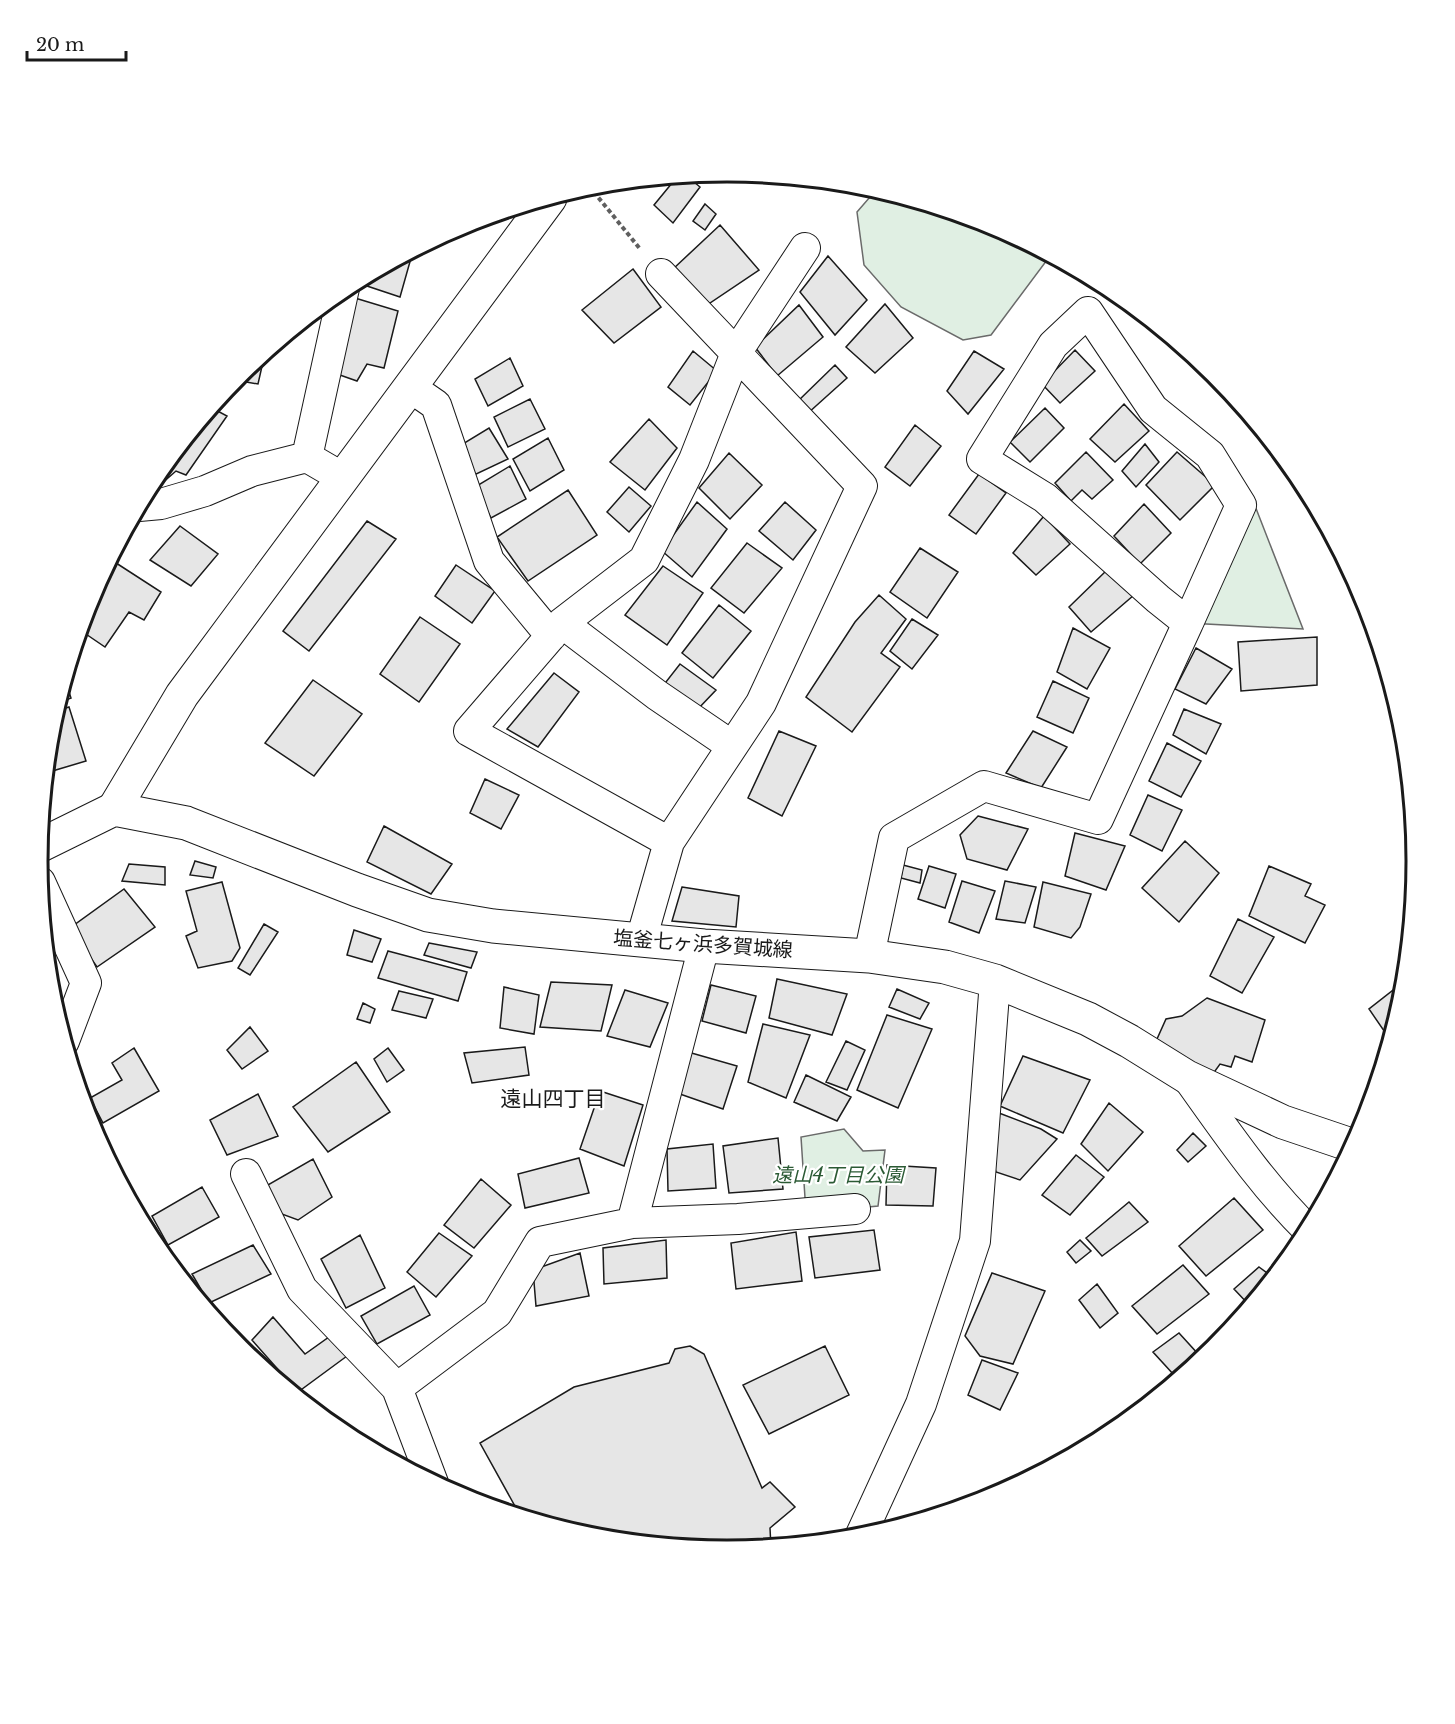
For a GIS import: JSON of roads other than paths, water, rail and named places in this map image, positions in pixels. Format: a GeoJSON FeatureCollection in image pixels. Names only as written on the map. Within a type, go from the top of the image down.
{"type":"FeatureCollection","features":[{"type":"Feature","properties":{"kind":"main road"},"geometry":{"type":"LineString","coordinates":[[48,841],[114,809],[182,695],[542,209]]}},
{"type":"Feature","properties":{"kind":"main road","name":"塩釜七ヶ浜多賀城線"},"geometry":{"type":"LineString","coordinates":[[114,809],[186,824],[428,915],[493,926],[704,946],[869,956],[945,967],[995,981],[1088,1019],[1130,1041],[1187,1077],[1283,1122],[1346,1143]]}},
{"type":"Feature","properties":{"kind":"street"},"geometry":{"type":"LineString","coordinates":[[669,842],[469,731],[557,629],[644,560],[694,460],[736,353],[805,248]]}},
{"type":"Feature","properties":{"kind":"street"},"geometry":{"type":"LineString","coordinates":[[641,940],[669,842],[761,703],[862,486],[661,274]]}},
{"type":"Feature","properties":{"kind":"street"},"geometry":{"type":"LineString","coordinates":[[307,457],[341,304]]}},
{"type":"Feature","properties":{"kind":"street"},"geometry":{"type":"LineString","coordinates":[[869,956],[894,838],[984,786],[1098,819],[1188,623],[1241,505],[1210,455],[1153,409],[1088,312],[1053,345],[982,459],[1045,498],[1188,623]]}},
{"type":"Feature","properties":{"kind":"street"},"geometry":{"type":"LineString","coordinates":[[410,387],[436,405],[489,561],[557,629],[732,746]]}},
{"type":"Feature","properties":{"kind":"street"},"geometry":{"type":"LineString","coordinates":[[150,505],[205,491],[252,471],[307,457],[343,478]]}},
{"type":"Feature","properties":{"kind":"street"},"geometry":{"type":"LineString","coordinates":[[49,903],[86,983],[69,1028]]}},
{"type":"Feature","properties":{"kind":"street"},"geometry":{"type":"LineString","coordinates":[[632,1223],[704,946]]}},
{"type":"Feature","properties":{"kind":"street"},"geometry":{"type":"LineString","coordinates":[[865,1527],[921,1404],[975,1241],[995,981]]}},
{"type":"Feature","properties":{"kind":"street"},"geometry":{"type":"LineString","coordinates":[[1187,1077],[1232,1142],[1288,1211],[1302,1224]]}},
{"type":"Feature","properties":{"kind":"street"},"geometry":{"type":"LineString","coordinates":[[246,1174],[302,1289],[397,1388],[429,1472]]}},
{"type":"Feature","properties":{"kind":"street"},"geometry":{"type":"LineString","coordinates":[[397,1388],[497,1313],[540,1242],[632,1223],[738,1219],[855,1209]]}},
{"type":"Feature","properties":{"kind":"district","name":"遠山四丁目"},"geometry":{"type":"Point","coordinates":[553,1099]}},
{"type":"Feature","properties":{"kind":"park label","name":"遠山4丁目公園"},"geometry":{"type":"Point","coordinates":[838,1175]}}]}
